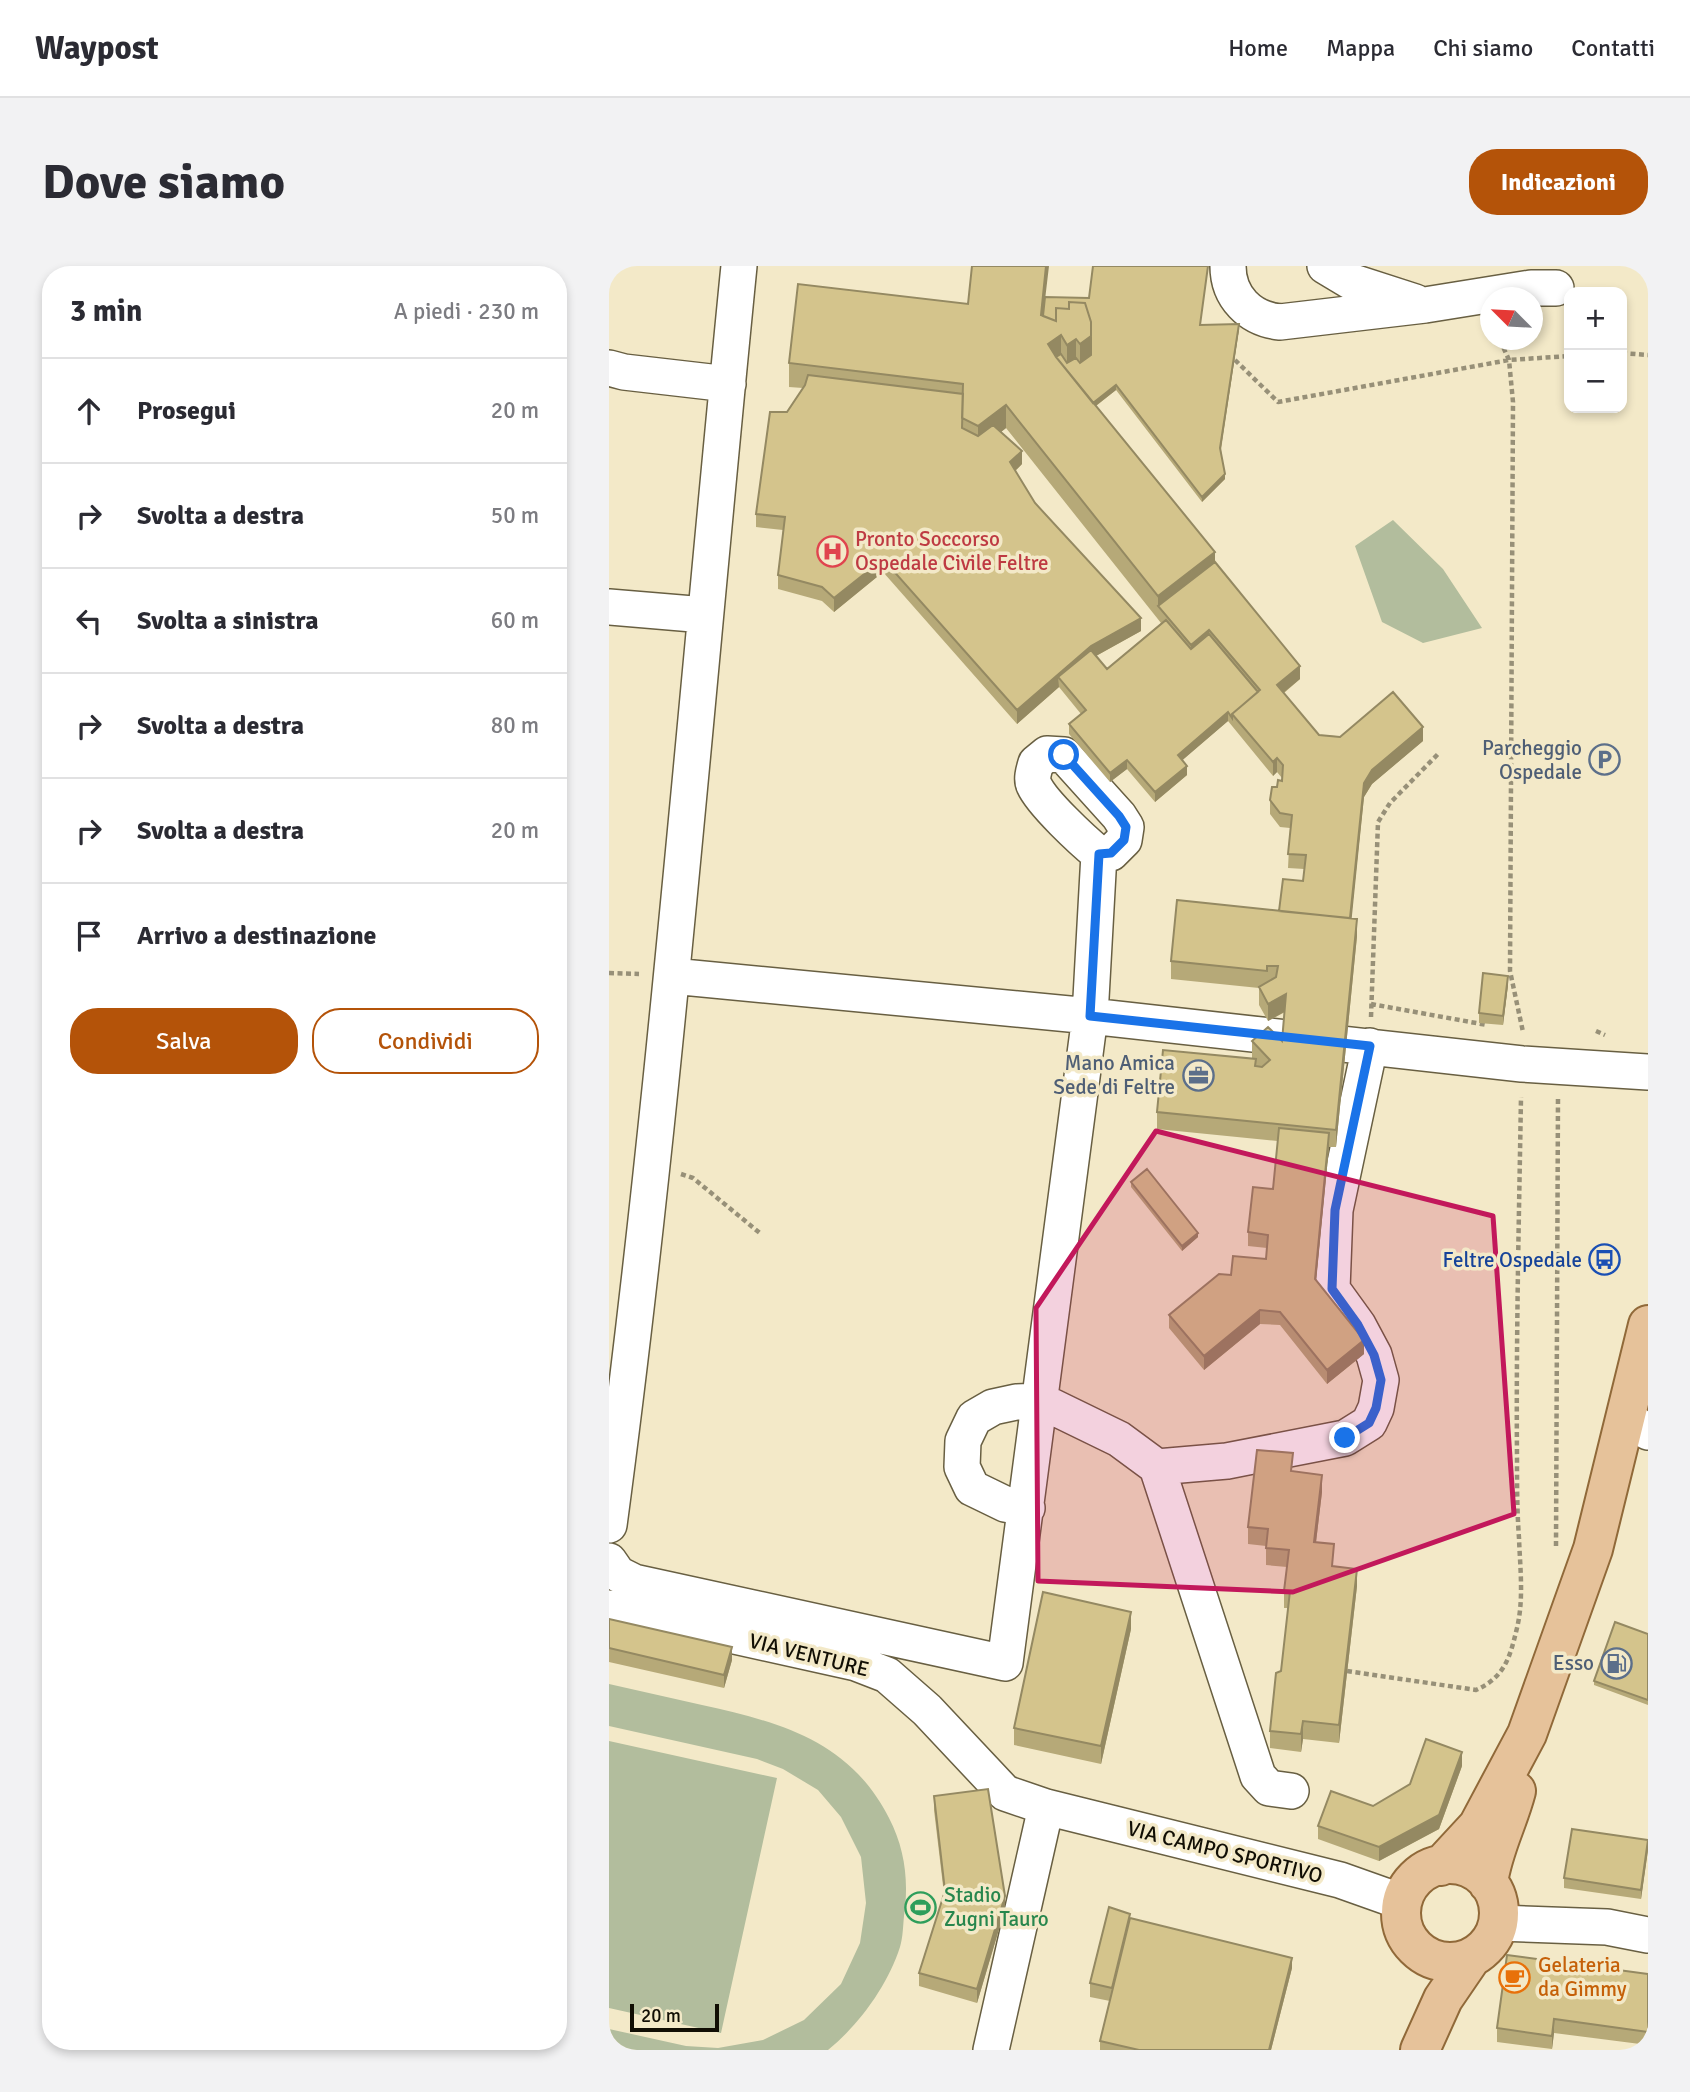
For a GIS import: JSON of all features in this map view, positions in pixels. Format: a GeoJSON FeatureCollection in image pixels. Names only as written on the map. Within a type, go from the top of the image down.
{"type":"FeatureCollection","features":[{"type":"Feature","properties":{"kind":"main road"},"geometry":{"type":"LineString","coordinates":[[1441,1866],[1478,1826],[1527,1734],[1637,1425],[1648,1325]]}},
{"type":"Feature","properties":{"kind":"main road"},"geometry":{"type":"LineString","coordinates":[[1488,1883],[1494,1855],[1508,1822],[1518,1785],[1527,1734]]}},
{"type":"Feature","properties":{"kind":"main road"},"geometry":{"type":"LineString","coordinates":[[1407,2050],[1421,1979],[1419,1962],[1405,1933],[1401,1917],[1402,1902],[1419,1875],[1441,1866],[1465,1867],[1478,1873],[1488,1883],[1499,1909],[1498,1923],[1488,1943],[1471,1958],[1443,1999],[1420,2050]]}},
{"type":"Feature","properties":{"kind":"main road"},"geometry":{"type":"LineString","coordinates":[[1414,1947],[1440,1961],[1455,1962],[1471,1958]]}},
{"type":"Feature","properties":{"kind":"street"},"geometry":{"type":"LineString","coordinates":[[609,1525],[630,1367],[672,976],[739,266]]}},
{"type":"Feature","properties":{"kind":"street"},"geometry":{"type":"LineString","coordinates":[[1228,266],[1228,278],[1240,302],[1250,312],[1270,321],[1297,322],[1531,288],[1556,288]]}},
{"type":"Feature","properties":{"kind":"street"},"geometry":{"type":"LineString","coordinates":[[1325,266],[1350,281],[1373,277],[1425,305]]}},
{"type":"Feature","properties":{"kind":"street"},"geometry":{"type":"LineString","coordinates":[[609,368],[727,384]]}},
{"type":"Feature","properties":{"kind":"street"},"geometry":{"type":"LineString","coordinates":[[609,607],[705,615]]}},
{"type":"Feature","properties":{"kind":"street"},"geometry":{"type":"LineString","coordinates":[[609,1561],[618,1574],[634,1582],[1005,1663],[1090,1016],[1099,854]]}},
{"type":"Feature","properties":{"kind":"street"},"geometry":{"type":"LineString","coordinates":[[672,976],[1090,1016],[1522,1064],[1648,1072]]}},
{"type":"Feature","properties":{"kind":"street"},"geometry":{"type":"LineString","coordinates":[[1157,1467],[1227,1461],[1345,1438],[1369,1423],[1376,1408],[1381,1380],[1374,1355],[1358,1325],[1332,1289],[1335,1210],[1370,1046]]}},
{"type":"Feature","properties":{"kind":"street"},"geometry":{"type":"LineString","coordinates":[[1027,1508],[1005,1504],[972,1488],[962,1467],[963,1441],[974,1418],[993,1407],[1016,1402],[1041,1401],[1119,1439],[1157,1467],[1258,1776],[1269,1788],[1291,1791]]}},
{"type":"Feature","properties":{"kind":"street","name":"VIA VENTURE"},"geometry":{"type":"LineString","coordinates":[[609,1608],[856,1663],[887,1675],[927,1710],[1005,1793]]}},
{"type":"Feature","properties":{"kind":"street","name":"VIA CAMPO SPORTIVO"},"geometry":{"type":"LineString","coordinates":[[1005,1793],[1047,1807],[1340,1881],[1402,1902]]}},
{"type":"Feature","properties":{"kind":"street"},"geometry":{"type":"LineString","coordinates":[[991,2050],[1047,1807]]}},
{"type":"Feature","properties":{"kind":"street"},"geometry":{"type":"LineString","coordinates":[[1498,1923],[1607,1927],[1648,1935]]}},
{"type":"Feature","properties":{"kind":"path"},"geometry":{"type":"LineString","coordinates":[[1627,353],[1648,355]]}},
{"type":"Feature","properties":{"kind":"path"},"geometry":{"type":"LineString","coordinates":[[1235,360],[1278,402],[1509,360],[1564,356]]}},
{"type":"Feature","properties":{"kind":"path"},"geometry":{"type":"LineString","coordinates":[[1370,1046],[1378,822],[1390,803],[1439,752]]}},
{"type":"Feature","properties":{"kind":"path"},"geometry":{"type":"LineString","coordinates":[[1371,1004],[1495,1026]]}},
{"type":"Feature","properties":{"kind":"path"},"geometry":{"type":"LineString","coordinates":[[1509,1028],[1523,1031]]}},
{"type":"Feature","properties":{"kind":"path"},"geometry":{"type":"LineString","coordinates":[[1554,1554],[1558,1088]]}},
{"type":"Feature","properties":{"kind":"path"},"geometry":{"type":"LineString","coordinates":[[650,1177],[675,1172],[694,1178],[761,1234]]}},
{"type":"Feature","properties":{"kind":"highlighted area"},"geometry":{"type":"Polygon","coordinates":[[[1156,1131],[1493,1216],[1514,1514],[1293,1592],[1038,1581],[1036,1308],[1156,1131]]]}},
{"type":"Feature","properties":{"kind":"green space"},"geometry":{"type":"Polygon","coordinates":[[[1393,520],[1443,569],[1482,628],[1423,643],[1382,622],[1355,546],[1393,520]]]}},
{"type":"Feature","properties":{"kind":"green space"},"geometry":{"type":"Polygon","coordinates":[[[609,1684],[759,1719],[810,1739],[854,1770],[873,1792],[889,1818],[899,1841],[906,1878],[900,1947],[888,1976],[871,2003],[851,2029],[828,2050],[609,2050],[609,2029],[686,2046],[718,2048],[763,2040],[804,2020],[841,1984],[860,1943],[866,1903],[861,1857],[841,1817],[818,1790],[783,1769],[757,1759],[609,1726],[609,1684]]]}},
{"type":"Feature","properties":{"kind":"green space"},"geometry":{"type":"Polygon","coordinates":[[[609,1741],[777,1778],[721,2033],[609,2008],[609,1741]]]}},
{"type":"Feature","properties":{"kind":"building"},"geometry":{"type":"Polygon","coordinates":[[[972,266],[1046,266],[1041,315],[1056,321],[1056,308],[1069,309],[1069,302],[1085,303],[1091,322],[1091,336],[1080,344],[1076,339],[1067,345],[1061,335],[1048,344],[1215,552],[1158,596],[1006,405],[978,426],[962,418],[963,384],[789,363],[798,284],[968,304],[972,266]]]}},
{"type":"Feature","properties":{"kind":"building"},"geometry":{"type":"Polygon","coordinates":[[[1093,266],[1208,266],[1200,325],[1239,324],[1220,448],[1225,474],[1202,497],[1116,385],[1093,403],[1056,357],[1061,354],[1067,363],[1076,358],[1080,363],[1091,355],[1091,322],[1085,303],[1069,302],[1069,309],[1056,308],[1056,321],[1043,316],[1045,297],[1089,298],[1093,266]]]}},
{"type":"Feature","properties":{"kind":"building"},"geometry":{"type":"Polygon","coordinates":[[[808,375],[963,394],[962,428],[978,436],[993,425],[1022,451],[1010,462],[1035,503],[1141,618],[1091,646],[1017,710],[883,559],[834,598],[822,587],[778,575],[785,517],[756,514],[770,412],[787,412],[805,385],[808,375]]]}},
{"type":"Feature","properties":{"kind":"building"},"geometry":{"type":"Polygon","coordinates":[[[1215,562],[1300,666],[1277,685],[1319,735],[1340,737],[1393,692],[1423,727],[1372,770],[1364,783],[1350,918],[1279,911],[1283,879],[1303,881],[1306,855],[1288,854],[1292,815],[1280,813],[1270,800],[1272,787],[1277,787],[1278,780],[1282,781],[1283,765],[1277,758],[1273,762],[1232,714],[1260,690],[1209,630],[1191,645],[1158,606],[1215,562]]]}},
{"type":"Feature","properties":{"kind":"building"},"geometry":{"type":"Polygon","coordinates":[[[1166,620],[1191,649],[1209,634],[1258,692],[1232,714],[1232,718],[1228,712],[1178,755],[1187,766],[1155,792],[1127,760],[1110,773],[1069,724],[1086,710],[1058,677],[1091,650],[1107,669],[1166,620]]]}},
{"type":"Feature","properties":{"kind":"building"},"geometry":{"type":"Polygon","coordinates":[[[1177,900],[1357,919],[1336,1130],[1157,1112],[1163,1050],[1256,1059],[1255,1066],[1262,1067],[1270,1060],[1252,1041],[1268,1027],[1282,1041],[1286,994],[1268,1004],[1259,987],[1276,977],[1278,966],[1267,966],[1267,971],[1171,961],[1177,900]]]}},
{"type":"Feature","properties":{"kind":"building"},"geometry":{"type":"Polygon","coordinates":[[[1483,973],[1508,976],[1503,1016],[1479,1013],[1483,973]]]}},
{"type":"Feature","properties":{"kind":"building"},"geometry":{"type":"Polygon","coordinates":[[[1279,1128],[1329,1133],[1315,1279],[1364,1340],[1327,1370],[1280,1312],[1260,1310],[1204,1356],[1169,1315],[1219,1274],[1231,1275],[1233,1256],[1266,1259],[1268,1235],[1248,1232],[1253,1187],[1273,1189],[1279,1128]]]}},
{"type":"Feature","properties":{"kind":"building"},"geometry":{"type":"Polygon","coordinates":[[[1147,1169],[1198,1233],[1182,1246],[1131,1182],[1147,1169]]]}},
{"type":"Feature","properties":{"kind":"building"},"geometry":{"type":"Polygon","coordinates":[[[1257,1450],[1293,1453],[1291,1471],[1322,1475],[1314,1542],[1334,1544],[1332,1566],[1357,1569],[1339,1725],[1303,1721],[1301,1734],[1270,1731],[1276,1673],[1281,1671],[1290,1591],[1284,1591],[1289,1550],[1266,1548],[1268,1529],[1248,1527],[1257,1450]]]}},
{"type":"Feature","properties":{"kind":"building"},"geometry":{"type":"Polygon","coordinates":[[[1043,1592],[1131,1612],[1101,1746],[1014,1728],[1043,1592]]]}},
{"type":"Feature","properties":{"kind":"building"},"geometry":{"type":"Polygon","coordinates":[[[609,1619],[732,1647],[724,1675],[609,1648],[609,1619]]]}},
{"type":"Feature","properties":{"kind":"building"},"geometry":{"type":"Polygon","coordinates":[[[1615,1622],[1648,1634],[1648,1700],[1594,1681],[1615,1622]]]}},
{"type":"Feature","properties":{"kind":"building"},"geometry":{"type":"Polygon","coordinates":[[[1426,1739],[1462,1752],[1439,1815],[1379,1847],[1318,1826],[1331,1791],[1373,1806],[1410,1784],[1426,1739]]]}},
{"type":"Feature","properties":{"kind":"building"},"geometry":{"type":"Polygon","coordinates":[[[988,1789],[1005,1896],[977,1989],[919,1973],[945,1891],[934,1796],[988,1789]]]}},
{"type":"Feature","properties":{"kind":"building"},"geometry":{"type":"Polygon","coordinates":[[[1572,1829],[1648,1840],[1641,1890],[1564,1878],[1572,1829]]]}},
{"type":"Feature","properties":{"kind":"building"},"geometry":{"type":"Polygon","coordinates":[[[1109,1907],[1130,1914],[1112,1988],[1090,1983],[1109,1907]]]}},
{"type":"Feature","properties":{"kind":"building"},"geometry":{"type":"Polygon","coordinates":[[[1130,1918],[1292,1958],[1269,2050],[1139,2050],[1100,2041],[1130,1918]]]}},
{"type":"Feature","properties":{"kind":"building"},"geometry":{"type":"Polygon","coordinates":[[[1507,1955],[1648,1974],[1648,2032],[1554,2019],[1552,2036],[1497,2028],[1507,1955]]]}},
{"type":"Feature","properties":{"kind":"place","name":"Pronto Soccorso Ospedale Civile Feltre"},"geometry":{"type":"Point","coordinates":[832,551]}},
{"type":"Feature","properties":{"kind":"place","name":"Parcheggio Ospedale"},"geometry":{"type":"Point","coordinates":[1605,760]}},
{"type":"Feature","properties":{"kind":"place","name":"Mano Amica Sede di Feltre"},"geometry":{"type":"Point","coordinates":[1198,1075]}},
{"type":"Feature","properties":{"kind":"place","name":"Feltre Ospedale"},"geometry":{"type":"Point","coordinates":[1605,1260]}},
{"type":"Feature","properties":{"kind":"place","name":"Esso"},"geometry":{"type":"Point","coordinates":[1617,1663]}},
{"type":"Feature","properties":{"kind":"place","name":"Stadio Zugni Tauro"},"geometry":{"type":"Point","coordinates":[921,1907]}},
{"type":"Feature","properties":{"kind":"place","name":"Gelateria da Gimmy"},"geometry":{"type":"Point","coordinates":[1515,1977]}},
{"type":"Feature","properties":{"kind":"route"},"geometry":{"type":"LineString","coordinates":[[1064,755],[1126,827],[1124,840],[1111,853],[1099,854],[1090,1016],[1370,1046],[1335,1210],[1332,1289],[1358,1325],[1374,1355],[1381,1380],[1376,1408],[1369,1423],[1345,1438]]}}]}
